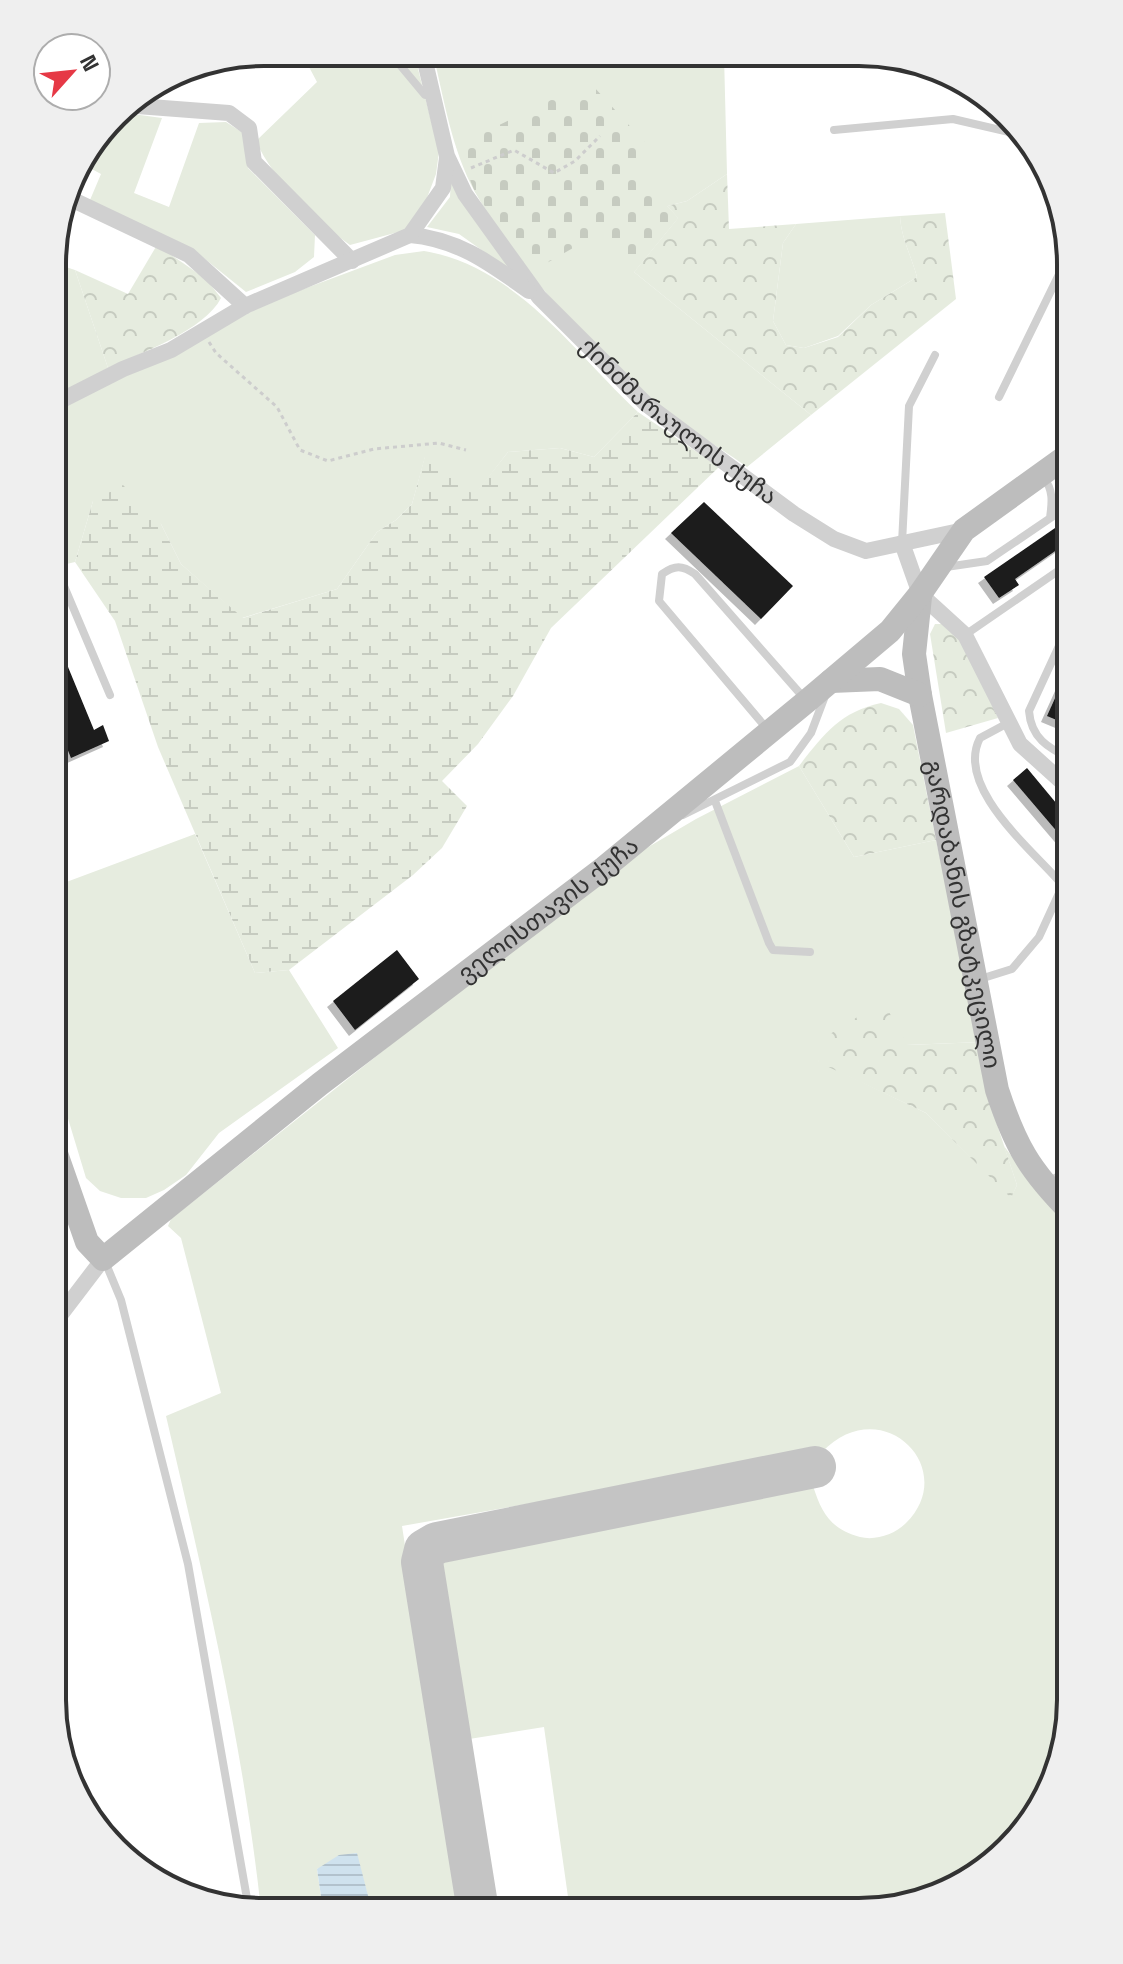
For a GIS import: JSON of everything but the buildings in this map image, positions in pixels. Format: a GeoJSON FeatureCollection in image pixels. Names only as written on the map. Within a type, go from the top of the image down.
{"type":"FeatureCollection","features":[{"type":"Feature","properties":{"kind":"street","name":"ქინძმარაულის ქუჩა"},"geometry":{"type":"LineString","coordinates":[[426,66],[447,156],[465,194],[539,297],[646,404],[794,514],[834,539],[866,551],[964,530],[1057,464]]}},
{"type":"Feature","properties":{"kind":"street"},"geometry":{"type":"LineString","coordinates":[[145,107],[229,113],[249,128],[254,162],[352,261]]}},
{"type":"Feature","properties":{"kind":"street"},"geometry":{"type":"LineString","coordinates":[[410,235],[443,188],[447,156]]}},
{"type":"Feature","properties":{"kind":"street"},"geometry":{"type":"LineString","coordinates":[[77,202],[189,255],[245,306]]}},
{"type":"Feature","properties":{"kind":"street"},"geometry":{"type":"LineString","coordinates":[[66,398],[123,369],[171,350],[201,329],[245,306],[410,235],[436,237],[458,245],[539,297]]}},
{"type":"Feature","properties":{"kind":"street","name":"ველისთავის ქუჩა"},"geometry":{"type":"LineString","coordinates":[[103,1259],[320,1084],[650,830],[831,681],[890,631],[964,530]]}},
{"type":"Feature","properties":{"kind":"street"},"geometry":{"type":"LineString","coordinates":[[902,543],[920,594],[965,635],[1020,744],[1057,778]]}},
{"type":"Feature","properties":{"kind":"street","name":"გარდაბანის გზატკეცილი"},"geometry":{"type":"LineString","coordinates":[[920,594],[914,654],[920,695],[1001,1103],[1014,1142],[1042,1184],[1057,1198]]}},
{"type":"Feature","properties":{"kind":"street"},"geometry":{"type":"LineString","coordinates":[[831,681],[880,679],[920,695]]}},
{"type":"Feature","properties":{"kind":"street"},"geometry":{"type":"LineString","coordinates":[[66,1182],[87,1242],[103,1259],[66,1305]]}},
{"type":"Feature","properties":{"kind":"lane"},"geometry":{"type":"LineString","coordinates":[[401,66],[425,95],[434,95]]}},
{"type":"Feature","properties":{"kind":"lane"},"geometry":{"type":"LineString","coordinates":[[834,130],[953,119],[1005,131]]}},
{"type":"Feature","properties":{"kind":"lane"},"geometry":{"type":"LineString","coordinates":[[999,397],[1057,279]]}},
{"type":"Feature","properties":{"kind":"lane"},"geometry":{"type":"LineString","coordinates":[[902,543],[909,406],[935,355]]}},
{"type":"Feature","properties":{"kind":"lane"},"geometry":{"type":"LineString","coordinates":[[1042,475],[1049,484],[1050,518]]}},
{"type":"Feature","properties":{"kind":"lane"},"geometry":{"type":"LineString","coordinates":[[937,568],[987,561],[1057,513]]}},
{"type":"Feature","properties":{"kind":"lane"},"geometry":{"type":"LineString","coordinates":[[770,732],[659,601],[662,574],[673,567],[684,567],[695,574],[807,701]]}},
{"type":"Feature","properties":{"kind":"lane"},"geometry":{"type":"LineString","coordinates":[[965,635],[1057,572]]}},
{"type":"Feature","properties":{"kind":"lane"},"geometry":{"type":"LineString","coordinates":[[66,591],[110,695]]}},
{"type":"Feature","properties":{"kind":"lane"},"geometry":{"type":"LineString","coordinates":[[1057,650],[1029,711],[1030,723],[1045,746],[1057,752]]}},
{"type":"Feature","properties":{"kind":"lane"},"geometry":{"type":"LineString","coordinates":[[650,830],[790,762],[811,733],[831,681]]}},
{"type":"Feature","properties":{"kind":"lane"},"geometry":{"type":"LineString","coordinates":[[1008,723],[980,738],[973,761],[976,776],[984,796],[1057,879]]}},
{"type":"Feature","properties":{"kind":"lane"},"geometry":{"type":"LineString","coordinates":[[715,801],[773,950],[810,952]]}},
{"type":"Feature","properties":{"kind":"lane"},"geometry":{"type":"LineString","coordinates":[[976,980],[1012,969],[1039,937],[1057,898]]}},
{"type":"Feature","properties":{"kind":"lane"},"geometry":{"type":"LineString","coordinates":[[1042,1184],[1057,1177]]}},
{"type":"Feature","properties":{"kind":"lane"},"geometry":{"type":"LineString","coordinates":[[103,1259],[121,1300],[188,1564],[247,1897]]}},
{"type":"Feature","properties":{"kind":"path"},"geometry":{"type":"LineString","coordinates":[[456,175],[514,150],[554,173],[575,161],[600,136]]}},
{"type":"Feature","properties":{"kind":"path"},"geometry":{"type":"LineString","coordinates":[[201,329],[216,353],[277,407],[300,450],[328,461],[374,449],[439,443],[466,450]]}},
{"type":"Feature","properties":{"kind":"green space"},"geometry":{"type":"Polygon","coordinates":[[[308,66],[417,66],[439,152],[436,174],[422,211],[406,230],[350,245],[296,198],[264,156],[256,141],[317,82],[308,66]]]}},
{"type":"Feature","properties":{"kind":"green space"},"geometry":{"type":"Polygon","coordinates":[[[436,66],[724,66],[727,174],[687,201],[667,206],[678,218],[634,272],[811,415],[747,467],[652,400],[604,356],[532,276],[475,192],[460,159],[436,66]]]}},
{"type":"Feature","properties":{"kind":"green space"},"geometry":{"type":"Polygon","coordinates":[[[594,87],[648,146],[630,166],[678,218],[634,272],[594,236],[531,272],[475,192],[456,146],[561,95],[573,107],[594,87]]]}},
{"type":"Feature","properties":{"kind":"green space"},"geometry":{"type":"Polygon","coordinates":[[[134,115],[162,118],[134,193],[169,207],[199,123],[226,122],[243,133],[248,168],[315,235],[314,257],[295,272],[246,292],[195,251],[90,200],[101,174],[91,169],[93,165],[115,134],[134,115]]]}},
{"type":"Feature","properties":{"kind":"green space"},"geometry":{"type":"Polygon","coordinates":[[[727,174],[729,229],[796,224],[783,243],[773,321],[786,345],[804,348],[838,337],[871,305],[917,277],[900,216],[945,213],[956,299],[811,415],[634,272],[678,218],[667,206],[687,201],[727,174]]]}},
{"type":"Feature","properties":{"kind":"green space"},"geometry":{"type":"Polygon","coordinates":[[[451,179],[521,278],[459,234],[427,227],[450,197],[451,179]]]}},
{"type":"Feature","properties":{"kind":"green space"},"geometry":{"type":"Polygon","coordinates":[[[900,216],[917,277],[871,305],[838,336],[804,348],[786,345],[773,321],[783,243],[796,224],[900,216]]]}},
{"type":"Feature","properties":{"kind":"green space"},"geometry":{"type":"Polygon","coordinates":[[[157,245],[206,279],[221,298],[213,310],[187,330],[108,368],[75,270],[128,294],[157,245]]]}},
{"type":"Feature","properties":{"kind":"green space"},"geometry":{"type":"Polygon","coordinates":[[[424,251],[457,260],[487,274],[542,315],[638,412],[594,457],[560,448],[508,452],[474,496],[425,457],[412,504],[396,520],[377,532],[337,589],[242,618],[181,564],[161,524],[93,501],[75,562],[66,564],[66,406],[274,300],[395,255],[424,251]]]}},
{"type":"Feature","properties":{"kind":"green space"},"geometry":{"type":"Polygon","coordinates":[[[66,267],[75,270],[108,368],[66,391],[66,267]]]}},
{"type":"Feature","properties":{"kind":"green space"},"geometry":{"type":"Polygon","coordinates":[[[638,412],[719,467],[551,628],[513,696],[478,744],[442,781],[467,806],[442,848],[413,875],[289,970],[255,973],[158,747],[115,621],[75,562],[93,501],[123,485],[161,524],[181,564],[243,618],[337,589],[377,532],[396,520],[412,504],[425,456],[474,495],[508,452],[560,448],[594,457],[638,412]]]}},
{"type":"Feature","properties":{"kind":"green space"},"geometry":{"type":"Polygon","coordinates":[[[935,624],[944,624],[962,639],[998,718],[946,733],[930,634],[935,624]]]}},
{"type":"Feature","properties":{"kind":"green space"},"geometry":{"type":"Polygon","coordinates":[[[881,703],[899,709],[913,725],[936,840],[854,857],[799,766],[825,734],[844,718],[881,703]]]}},
{"type":"Feature","properties":{"kind":"green space"},"geometry":{"type":"Polygon","coordinates":[[[799,766],[854,857],[936,840],[981,1042],[906,1045],[818,1061],[926,1113],[1011,1197],[1017,1185],[1004,1146],[1039,1193],[1057,1211],[1057,1713],[1042,1776],[1016,1820],[989,1849],[946,1878],[910,1891],[859,1898],[568,1898],[544,1727],[463,1740],[438,1571],[439,1561],[449,1552],[813,1486],[824,1512],[842,1530],[866,1538],[885,1536],[906,1523],[921,1502],[924,1480],[919,1460],[907,1444],[889,1433],[868,1429],[845,1435],[822,1452],[402,1526],[459,1898],[368,1898],[356,1853],[317,1869],[321,1898],[259,1898],[233,1723],[166,1416],[221,1393],[181,1238],[168,1226],[171,1219],[616,866],[696,819],[799,766]]]}},
{"type":"Feature","properties":{"kind":"green space"},"geometry":{"type":"Polygon","coordinates":[[[195,834],[255,973],[289,970],[338,1048],[219,1133],[186,1175],[146,1198],[121,1198],[100,1191],[86,1178],[66,1112],[66,882],[195,834]]]}},
{"type":"Feature","properties":{"kind":"green space"},"geometry":{"type":"Polygon","coordinates":[[[883,1001],[907,1045],[981,1042],[990,1103],[1017,1185],[1011,1198],[926,1113],[818,1062],[830,1034],[883,1001]]]}},
{"type":"Feature","properties":{"kind":"water"},"geometry":{"type":"Polygon","coordinates":[[[357,1853],[369,1898],[321,1898],[317,1869],[339,1855],[357,1853]]]}},
{"type":"Feature","properties":{"kind":"taxiway"},"geometry":{"type":"LineString","coordinates":[[476,1898],[422,1562],[425,1550],[437,1543],[815,1467]]}}]}
